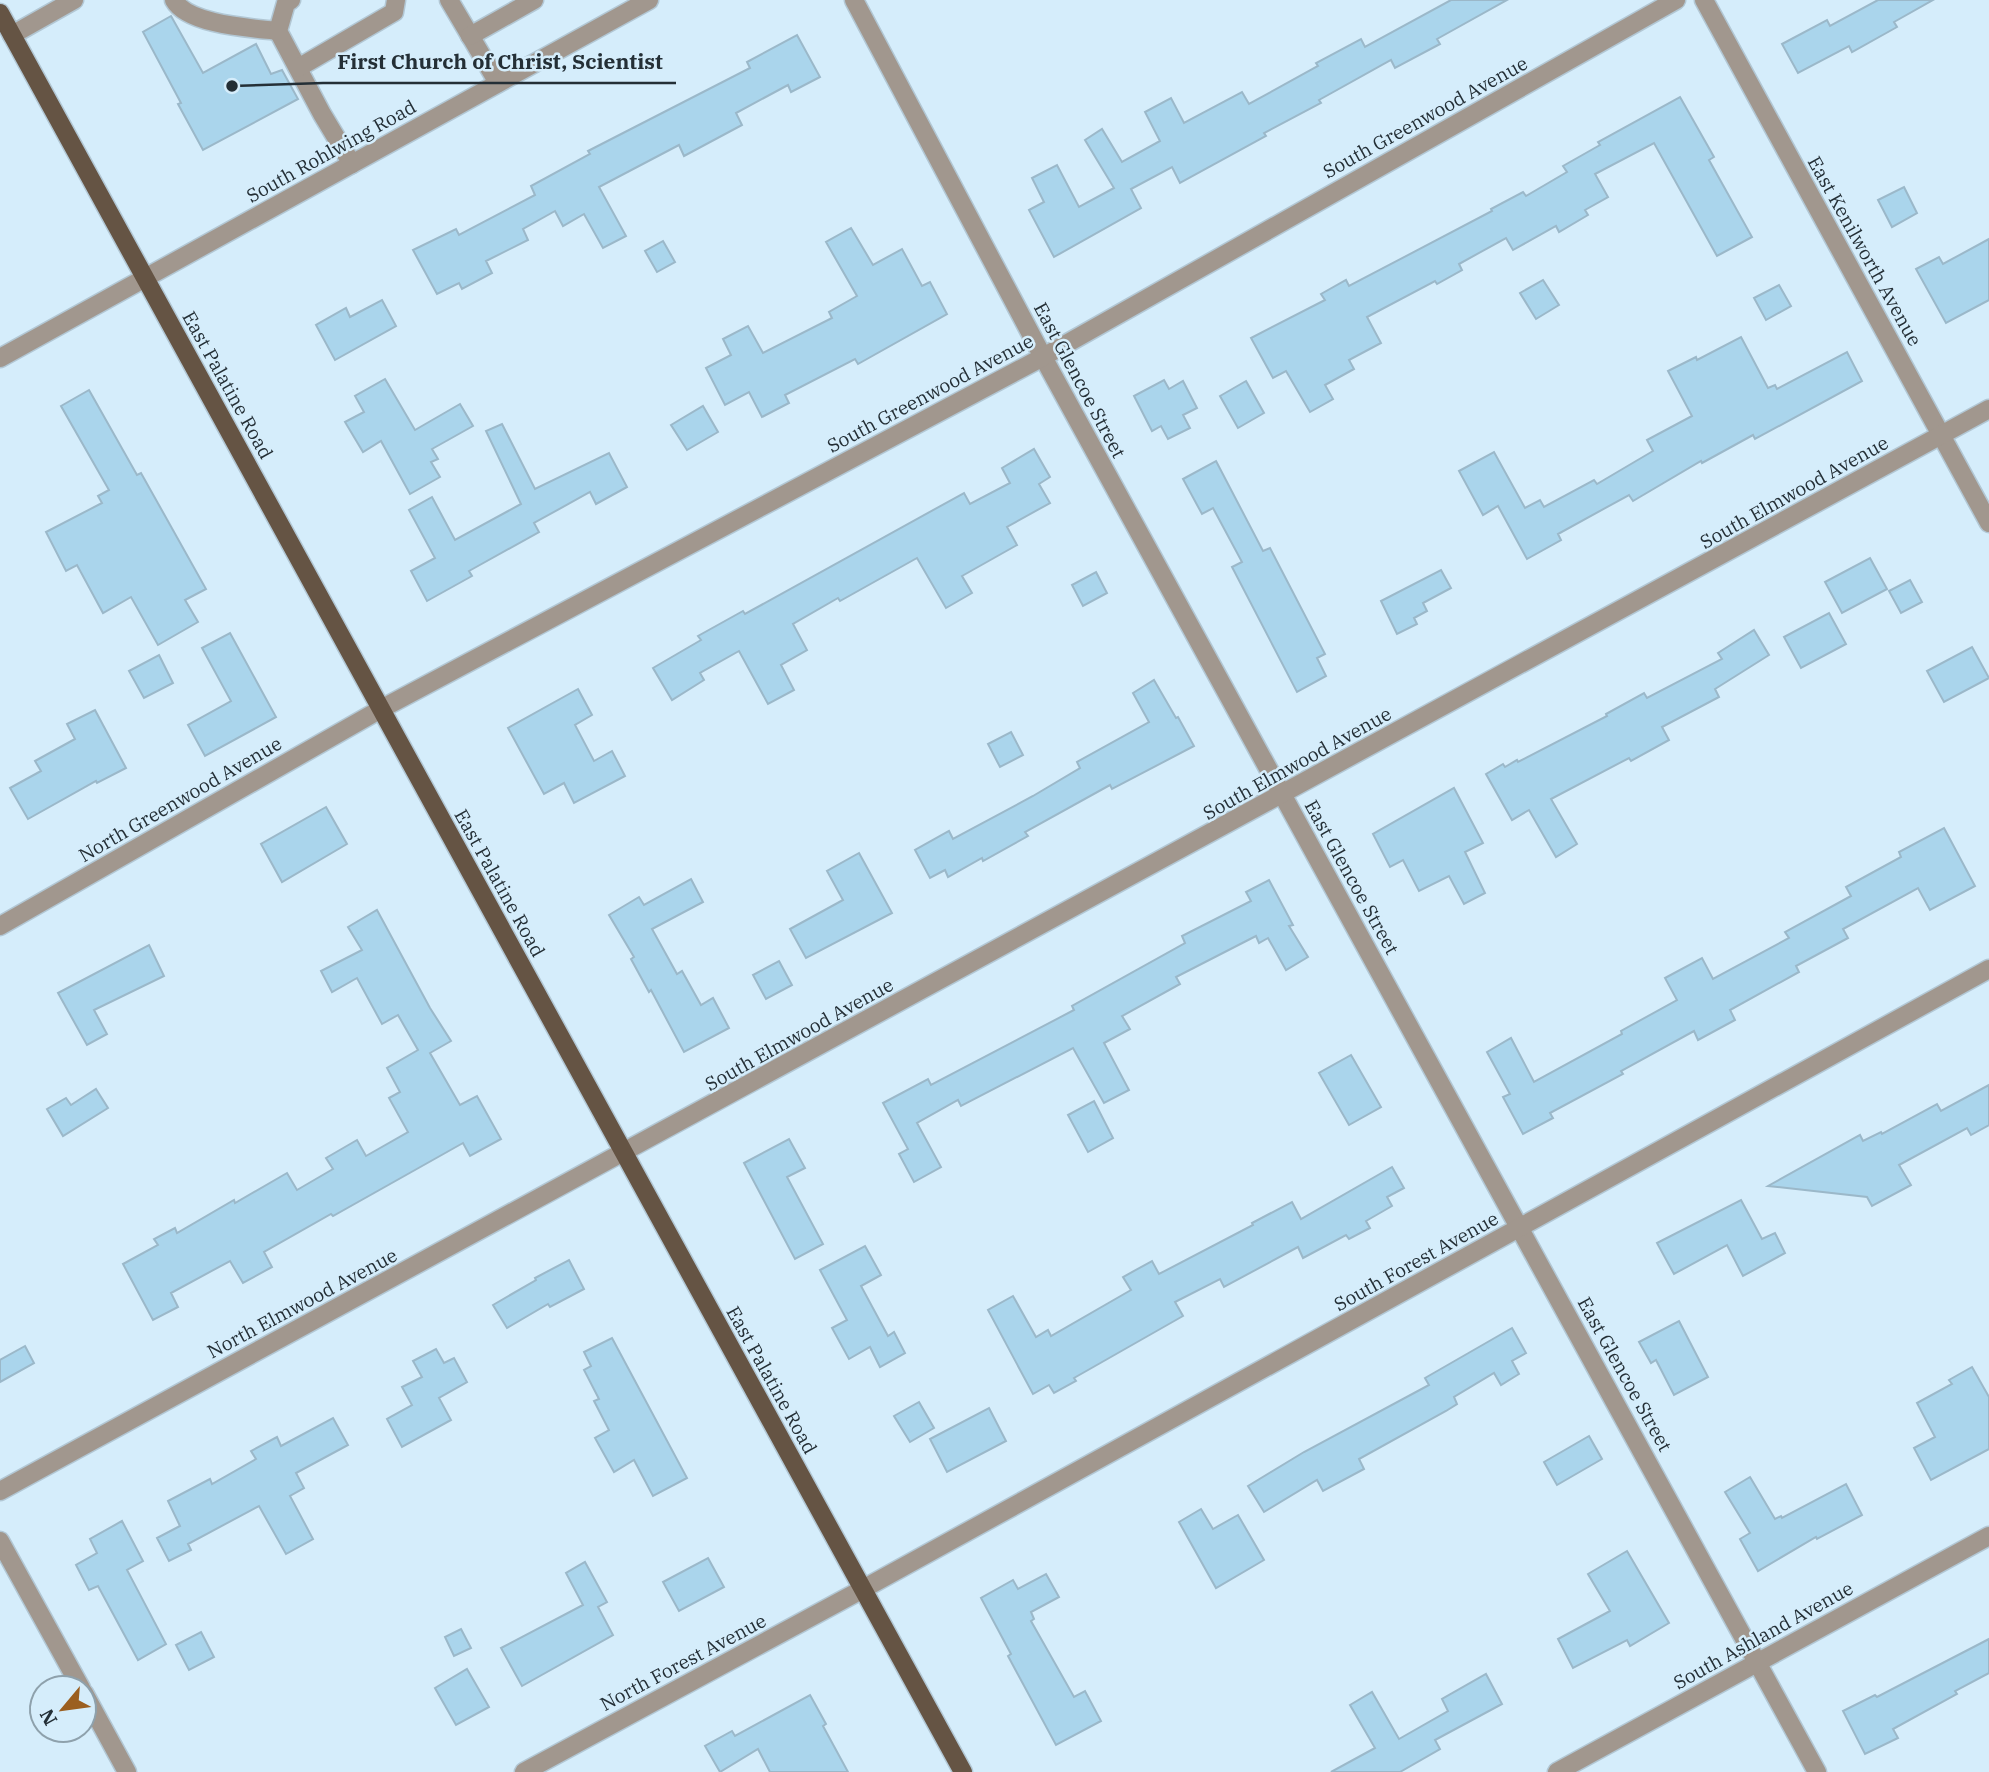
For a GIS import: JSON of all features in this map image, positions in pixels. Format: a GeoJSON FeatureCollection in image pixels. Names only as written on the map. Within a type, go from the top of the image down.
{"type":"FeatureCollection","features":[{"type":"Feature","properties":{"kind":"main road","name":"East Palatine Road"},"geometry":{"type":"LineString","coordinates":[[0,13],[963,1772]]}},
{"type":"Feature","properties":{"kind":"street"},"geometry":{"type":"LineString","coordinates":[[12,35],[74,0]]}},
{"type":"Feature","properties":{"kind":"street"},"geometry":{"type":"LineString","coordinates":[[174,0],[176,5],[198,18],[278,30]]}},
{"type":"Feature","properties":{"kind":"street"},"geometry":{"type":"LineString","coordinates":[[291,0],[286,3],[278,30],[352,164]]}},
{"type":"Feature","properties":{"kind":"street"},"geometry":{"type":"LineString","coordinates":[[298,68],[394,12],[396,0]]}},
{"type":"Feature","properties":{"kind":"street"},"geometry":{"type":"LineString","coordinates":[[449,0],[498,83]]}},
{"type":"Feature","properties":{"kind":"street"},"geometry":{"type":"LineString","coordinates":[[470,36],[534,0]]}},
{"type":"Feature","properties":{"kind":"street","name":"South Rohlwing Road"},"geometry":{"type":"LineString","coordinates":[[0,358],[649,0]]}},
{"type":"Feature","properties":{"kind":"street","name":"East Glencoe Street"},"geometry":{"type":"LineString","coordinates":[[854,0],[1043,357],[1817,1772]]}},
{"type":"Feature","properties":{"kind":"street","name":"South Greenwood Avenue"},"geometry":{"type":"LineString","coordinates":[[381,709],[1043,357],[1676,0]]}},
{"type":"Feature","properties":{"kind":"street","name":"East Kenilworth Avenue"},"geometry":{"type":"LineString","coordinates":[[1704,0],[1989,523]]}},
{"type":"Feature","properties":{"kind":"street","name":"South Elmwood Avenue"},"geometry":{"type":"LineString","coordinates":[[624,1153],[1989,410]]}},
{"type":"Feature","properties":{"kind":"street","name":"North Greenwood Avenue"},"geometry":{"type":"LineString","coordinates":[[0,926],[381,709]]}},
{"type":"Feature","properties":{"kind":"street","name":"South Forest Avenue"},"geometry":{"type":"LineString","coordinates":[[863,1589],[1989,970]]}},
{"type":"Feature","properties":{"kind":"street","name":"North Elmwood Avenue"},"geometry":{"type":"LineString","coordinates":[[0,1490],[624,1153]]}},
{"type":"Feature","properties":{"kind":"street","name":"South Ashland Avenue"},"geometry":{"type":"LineString","coordinates":[[1557,1772],[1989,1536]]}},
{"type":"Feature","properties":{"kind":"street"},"geometry":{"type":"LineString","coordinates":[[0,1541],[73,1674]]}},
{"type":"Feature","properties":{"kind":"street","name":"North Forest Avenue"},"geometry":{"type":"LineString","coordinates":[[524,1772],[863,1589]]}},
{"type":"Feature","properties":{"kind":"street"},"geometry":{"type":"LineString","coordinates":[[98,1719],[127,1772]]}},
{"type":"Feature","properties":{"kind":"building"},"geometry":{"type":"Polygon","coordinates":[[[1451,0],[1507,0],[1437,39],[1440,44],[1395,68],[1391,60],[1319,100],[1321,103],[1264,133],[1266,136],[1180,183],[1172,167],[1131,189],[1141,208],[1054,257],[1029,210],[1044,202],[1032,178],[1057,165],[1079,207],[1114,188],[1085,140],[1102,129],[1122,162],[1160,141],[1145,112],[1171,98],[1184,123],[1242,92],[1249,104],[1361,39],[1365,47],[1451,0]]]}},
{"type":"Feature","properties":{"kind":"building"},"geometry":{"type":"Polygon","coordinates":[[[1878,0],[1933,0],[1894,22],[1897,27],[1852,52],[1849,46],[1798,73],[1782,44],[1827,20],[1830,26],[1878,0]]]}},
{"type":"Feature","properties":{"kind":"building"},"geometry":{"type":"Polygon","coordinates":[[[171,16],[203,73],[256,44],[271,74],[282,70],[298,99],[203,150],[143,32],[171,16]]]}},
{"type":"Feature","properties":{"kind":"building"},"geometry":{"type":"Polygon","coordinates":[[[797,35],[820,77],[791,92],[788,85],[736,113],[742,125],[684,156],[679,145],[599,187],[626,236],[603,248],[584,214],[563,226],[555,211],[523,229],[528,240],[486,261],[492,273],[462,289],[459,283],[437,294],[413,250],[456,229],[459,235],[535,195],[531,186],[590,154],[588,151],[750,68],[747,62],[797,35]]]}},
{"type":"Feature","properties":{"kind":"building"},"geometry":{"type":"Polygon","coordinates":[[[1680,97],[1714,157],[1709,160],[1752,237],[1717,256],[1654,143],[1595,174],[1608,197],[1585,210],[1588,215],[1559,232],[1556,226],[1513,250],[1506,238],[1459,264],[1462,270],[1437,284],[1435,281],[1367,317],[1381,343],[1349,360],[1354,369],[1325,385],[1333,399],[1310,412],[1286,371],[1273,378],[1251,338],[1325,300],[1321,294],[1346,280],[1349,286],[1523,192],[1526,196],[1567,172],[1563,166],[1600,145],[1598,142],[1680,97]]]}},
{"type":"Feature","properties":{"kind":"building"},"geometry":{"type":"Polygon","coordinates":[[[1904,187],[1917,213],[1892,227],[1878,200],[1904,187]]]}},
{"type":"Feature","properties":{"kind":"building"},"geometry":{"type":"Polygon","coordinates":[[[851,228],[873,265],[902,249],[922,286],[930,282],[947,314],[858,364],[855,359],[785,395],[789,403],[762,417],[749,392],[725,405],[706,368],[731,355],[723,339],[748,326],[763,353],[832,318],[829,312],[857,296],[826,242],[851,228]]]}},
{"type":"Feature","properties":{"kind":"building"},"geometry":{"type":"Polygon","coordinates":[[[1989,239],[1989,300],[1946,323],[1916,269],[1939,257],[1943,264],[1989,239]]]}},
{"type":"Feature","properties":{"kind":"building"},"geometry":{"type":"Polygon","coordinates":[[[663,241],[675,262],[657,272],[645,251],[663,241]]]}},
{"type":"Feature","properties":{"kind":"building"},"geometry":{"type":"Polygon","coordinates":[[[1543,280],[1559,305],[1536,319],[1520,293],[1543,280]]]}},
{"type":"Feature","properties":{"kind":"building"},"geometry":{"type":"Polygon","coordinates":[[[1779,285],[1791,306],[1766,320],[1754,298],[1779,285]]]}},
{"type":"Feature","properties":{"kind":"building"},"geometry":{"type":"Polygon","coordinates":[[[382,300],[396,326],[335,360],[316,325],[346,308],[350,317],[382,300]]]}},
{"type":"Feature","properties":{"kind":"building"},"geometry":{"type":"Polygon","coordinates":[[[1741,337],[1768,388],[1775,385],[1777,389],[1847,352],[1862,381],[1755,439],[1753,435],[1702,463],[1701,461],[1633,501],[1629,495],[1558,534],[1561,540],[1527,559],[1498,506],[1483,515],[1459,471],[1494,452],[1525,508],[1540,500],[1544,507],[1594,480],[1597,484],[1653,451],[1647,440],[1692,416],[1668,371],[1696,357],[1697,360],[1741,337]]]}},
{"type":"Feature","properties":{"kind":"building"},"geometry":{"type":"Polygon","coordinates":[[[385,379],[415,430],[460,404],[473,426],[432,449],[438,459],[431,462],[440,477],[410,494],[381,441],[363,452],[345,422],[364,412],[355,396],[385,379]]]}},
{"type":"Feature","properties":{"kind":"building"},"geometry":{"type":"Polygon","coordinates":[[[1164,380],[1169,389],[1183,381],[1197,408],[1183,415],[1190,428],[1168,439],[1161,426],[1152,431],[1134,396],[1164,380]]]}},
{"type":"Feature","properties":{"kind":"building"},"geometry":{"type":"Polygon","coordinates":[[[1246,381],[1264,413],[1238,428],[1220,396],[1246,381]]]}},
{"type":"Feature","properties":{"kind":"building"},"geometry":{"type":"Polygon","coordinates":[[[89,390],[137,475],[141,473],[206,589],[185,600],[198,622],[158,645],[131,597],[103,613],[77,565],[66,571],[46,532],[102,503],[98,496],[109,490],[61,406],[89,390]]]}},
{"type":"Feature","properties":{"kind":"building"},"geometry":{"type":"Polygon","coordinates":[[[703,406],[718,432],[687,450],[671,425],[703,406]]]}},
{"type":"Feature","properties":{"kind":"building"},"geometry":{"type":"Polygon","coordinates":[[[502,424],[535,489],[609,453],[627,487],[596,504],[590,492],[534,523],[539,532],[469,571],[472,576],[427,601],[411,571],[435,558],[409,510],[432,497],[455,540],[521,504],[486,431],[502,424]]]}},
{"type":"Feature","properties":{"kind":"building"},"geometry":{"type":"Polygon","coordinates":[[[1034,449],[1050,477],[1039,484],[1050,503],[1007,527],[1017,545],[962,576],[972,593],[946,608],[917,558],[793,624],[807,650],[781,665],[794,690],[768,704],[739,651],[700,673],[704,680],[672,700],[653,668],[701,640],[698,636],[743,611],[745,614],[964,493],[970,504],[1010,483],[1002,468],[1034,449]]]}},
{"type":"Feature","properties":{"kind":"building"},"geometry":{"type":"Polygon","coordinates":[[[1216,461],[1263,551],[1270,548],[1325,654],[1317,658],[1326,676],[1297,692],[1232,567],[1242,562],[1213,508],[1202,514],[1183,479],[1216,461]]]}},
{"type":"Feature","properties":{"kind":"building"},"geometry":{"type":"Polygon","coordinates":[[[1870,558],[1887,589],[1842,613],[1825,582],[1870,558]]]}},
{"type":"Feature","properties":{"kind":"building"},"geometry":{"type":"Polygon","coordinates":[[[1441,570],[1451,588],[1423,603],[1427,611],[1414,618],[1417,624],[1397,634],[1381,601],[1441,570]]]}},
{"type":"Feature","properties":{"kind":"building"},"geometry":{"type":"Polygon","coordinates":[[[1096,572],[1107,593],[1083,606],[1072,585],[1096,572]]]}},
{"type":"Feature","properties":{"kind":"building"},"geometry":{"type":"Polygon","coordinates":[[[1910,580],[1922,602],[1901,613],[1889,591],[1910,580]]]}},
{"type":"Feature","properties":{"kind":"building"},"geometry":{"type":"Polygon","coordinates":[[[1829,613],[1846,644],[1801,668],[1784,637],[1829,613]]]}},
{"type":"Feature","properties":{"kind":"building"},"geometry":{"type":"Polygon","coordinates":[[[1754,630],[1769,655],[1715,689],[1719,697],[1662,727],[1669,740],[1551,799],[1577,844],[1556,857],[1529,810],[1512,820],[1486,774],[1503,764],[1505,767],[1517,760],[1518,762],[1607,716],[1606,714],[1644,693],[1647,698],[1722,659],[1718,653],[1754,630]]]}},
{"type":"Feature","properties":{"kind":"building"},"geometry":{"type":"Polygon","coordinates":[[[230,633],[276,717],[205,756],[188,725],[231,701],[202,648],[230,633]]]}},
{"type":"Feature","properties":{"kind":"building"},"geometry":{"type":"Polygon","coordinates":[[[1972,647],[1989,678],[1944,702],[1927,671],[1972,647]]]}},
{"type":"Feature","properties":{"kind":"building"},"geometry":{"type":"Polygon","coordinates":[[[159,655],[173,683],[144,698],[129,671],[159,655]]]}},
{"type":"Feature","properties":{"kind":"building"},"geometry":{"type":"Polygon","coordinates":[[[1154,680],[1194,746],[1112,789],[1110,785],[1025,832],[1028,836],[983,861],[982,858],[948,877],[945,870],[930,878],[915,850],[949,831],[953,839],[1033,796],[1080,768],[1077,762],[1149,722],[1133,693],[1154,680]]]}},
{"type":"Feature","properties":{"kind":"building"},"geometry":{"type":"Polygon","coordinates":[[[578,689],[592,715],[575,725],[594,761],[612,751],[625,776],[574,803],[564,783],[544,794],[508,728],[578,689]]]}},
{"type":"Feature","properties":{"kind":"building"},"geometry":{"type":"Polygon","coordinates":[[[95,710],[126,768],[97,783],[96,781],[28,819],[10,788],[41,771],[35,761],[75,739],[67,724],[95,710]]]}},
{"type":"Feature","properties":{"kind":"building"},"geometry":{"type":"Polygon","coordinates":[[[1011,732],[1023,755],[1000,767],[988,744],[1011,732]]]}},
{"type":"Feature","properties":{"kind":"building"},"geometry":{"type":"Polygon","coordinates":[[[1454,788],[1483,843],[1465,852],[1485,893],[1464,904],[1449,876],[1419,891],[1403,860],[1390,867],[1373,834],[1454,788]]]}},
{"type":"Feature","properties":{"kind":"building"},"geometry":{"type":"Polygon","coordinates":[[[326,807],[347,844],[282,882],[261,844],[326,807]]]}},
{"type":"Feature","properties":{"kind":"building"},"geometry":{"type":"Polygon","coordinates":[[[1944,828],[1975,886],[1930,910],[1918,888],[1843,929],[1848,938],[1796,966],[1799,972],[1730,1010],[1735,1020],[1698,1040],[1694,1031],[1621,1071],[1623,1074],[1550,1113],[1553,1118],[1523,1134],[1503,1097],[1510,1094],[1487,1052],[1511,1038],[1534,1082],[1622,1034],[1621,1031],[1677,1000],[1665,978],[1702,958],[1713,979],[1789,938],[1785,932],[1851,896],[1846,887],[1901,857],[1899,852],[1944,828]]]}},
{"type":"Feature","properties":{"kind":"building"},"geometry":{"type":"Polygon","coordinates":[[[859,853],[892,913],[806,958],[790,929],[843,900],[827,871],[859,853]]]}},
{"type":"Feature","properties":{"kind":"building"},"geometry":{"type":"Polygon","coordinates":[[[691,879],[703,902],[652,929],[677,974],[682,971],[701,1005],[713,998],[729,1028],[684,1052],[609,915],[639,897],[644,905],[691,879]]]}},
{"type":"Feature","properties":{"kind":"building"},"geometry":{"type":"Polygon","coordinates":[[[1269,880],[1293,925],[1289,926],[1308,957],[1286,970],[1268,938],[1259,943],[1256,936],[1176,977],[1180,984],[1122,1016],[1130,1029],[1104,1043],[1129,1090],[1104,1103],[1073,1048],[961,1106],[958,1100],[917,1123],[941,1167],[914,1182],[899,1154],[908,1149],[883,1103],[928,1079],[931,1085],[1074,1010],[1072,1006],[1185,943],[1182,936],[1251,901],[1246,892],[1269,880]]]}},
{"type":"Feature","properties":{"kind":"building"},"geometry":{"type":"Polygon","coordinates":[[[377,910],[451,1041],[430,1053],[460,1105],[477,1096],[501,1139],[470,1156],[463,1143],[333,1216],[331,1214],[264,1252],[272,1267],[243,1283],[230,1261],[171,1293],[178,1307],[153,1320],[123,1264],[158,1245],[154,1239],[175,1228],[177,1233],[287,1173],[297,1190],[333,1169],[326,1158],[357,1140],[366,1156],[408,1132],[389,1098],[400,1092],[387,1068],[418,1050],[398,1015],[382,1024],[357,978],[332,992],[321,971],[362,950],[348,927],[377,910]]]}},
{"type":"Feature","properties":{"kind":"building"},"geometry":{"type":"Polygon","coordinates":[[[149,945],[164,976],[94,1010],[107,1034],[87,1045],[58,993],[149,945]]]}},
{"type":"Feature","properties":{"kind":"building"},"geometry":{"type":"Polygon","coordinates":[[[779,961],[792,985],[766,999],[753,975],[779,961]]]}},
{"type":"Feature","properties":{"kind":"building"},"geometry":{"type":"Polygon","coordinates":[[[1351,1055],[1381,1107],[1349,1125],[1319,1073],[1351,1055]]]}},
{"type":"Feature","properties":{"kind":"building"},"geometry":{"type":"Polygon","coordinates":[[[1989,1085],[1989,1125],[1971,1135],[1967,1128],[1899,1165],[1911,1185],[1872,1206],[1867,1197],[1768,1186],[1860,1135],[1863,1141],[1881,1132],[1882,1134],[1937,1104],[1941,1111],[1989,1085]]]}},
{"type":"Feature","properties":{"kind":"building"},"geometry":{"type":"Polygon","coordinates":[[[96,1089],[108,1108],[63,1136],[47,1109],[66,1098],[71,1105],[96,1089]]]}},
{"type":"Feature","properties":{"kind":"building"},"geometry":{"type":"Polygon","coordinates":[[[1094,1101],[1113,1138],[1088,1152],[1068,1115],[1094,1101]]]}},
{"type":"Feature","properties":{"kind":"building"},"geometry":{"type":"Polygon","coordinates":[[[789,1139],[805,1168],[787,1177],[823,1244],[795,1259],[744,1163],[789,1139]]]}},
{"type":"Feature","properties":{"kind":"building"},"geometry":{"type":"Polygon","coordinates":[[[1392,1167],[1404,1188],[1387,1197],[1392,1206],[1366,1221],[1370,1228],[1349,1239],[1346,1235],[1303,1258],[1298,1247],[1224,1287],[1220,1279],[1175,1302],[1183,1316],[1074,1378],[1076,1381],[1054,1393],[1049,1385],[1033,1394],[988,1310],[1013,1296],[1036,1337],[1048,1330],[1051,1336],[1131,1290],[1123,1277],[1152,1261],[1159,1274],[1292,1202],[1301,1219],[1392,1167]]]}},
{"type":"Feature","properties":{"kind":"building"},"geometry":{"type":"Polygon","coordinates":[[[1741,1200],[1762,1239],[1775,1233],[1785,1253],[1743,1276],[1727,1245],[1674,1274],[1657,1243],[1741,1200]]]}},
{"type":"Feature","properties":{"kind":"building"},"geometry":{"type":"Polygon","coordinates":[[[865,1246],[881,1275],[861,1286],[888,1336],[894,1332],[905,1353],[880,1367],[870,1347],[849,1359],[832,1328],[847,1320],[820,1270],[865,1246]]]}},
{"type":"Feature","properties":{"kind":"building"},"geometry":{"type":"Polygon","coordinates":[[[569,1260],[584,1289],[550,1307],[548,1304],[507,1328],[493,1305],[569,1260]]]}},
{"type":"Feature","properties":{"kind":"building"},"geometry":{"type":"Polygon","coordinates":[[[1679,1321],[1708,1377],[1674,1395],[1656,1360],[1651,1363],[1639,1342],[1679,1321]]]}},
{"type":"Feature","properties":{"kind":"building"},"geometry":{"type":"Polygon","coordinates":[[[1512,1328],[1526,1353],[1512,1361],[1519,1374],[1501,1385],[1494,1373],[1454,1397],[1457,1404],[1359,1459],[1364,1469],[1323,1491],[1317,1480],[1264,1512],[1248,1486],[1304,1452],[1429,1385],[1425,1378],[1512,1328]]]}},
{"type":"Feature","properties":{"kind":"building"},"geometry":{"type":"Polygon","coordinates":[[[612,1338],[687,1478],[653,1496],[634,1460],[614,1472],[595,1438],[609,1430],[594,1401],[599,1399],[584,1370],[591,1366],[584,1352],[612,1338]]]}},
{"type":"Feature","properties":{"kind":"building"},"geometry":{"type":"Polygon","coordinates":[[[25,1346],[34,1363],[0,1382],[0,1360],[25,1346]]]}},
{"type":"Feature","properties":{"kind":"building"},"geometry":{"type":"Polygon","coordinates":[[[436,1349],[444,1363],[454,1358],[467,1382],[439,1398],[451,1420],[402,1447],[387,1419],[412,1405],[402,1387],[422,1377],[413,1361],[436,1349]]]}},
{"type":"Feature","properties":{"kind":"building"},"geometry":{"type":"Polygon","coordinates":[[[1972,1367],[1989,1397],[1989,1449],[1931,1480],[1914,1448],[1935,1437],[1917,1403],[1952,1384],[1949,1380],[1972,1367]]]}},
{"type":"Feature","properties":{"kind":"building"},"geometry":{"type":"Polygon","coordinates":[[[919,1402],[934,1428],[910,1442],[894,1416],[919,1402]]]}},
{"type":"Feature","properties":{"kind":"building"},"geometry":{"type":"Polygon","coordinates":[[[989,1408],[1006,1441],[947,1472],[930,1439],[989,1408]]]}},
{"type":"Feature","properties":{"kind":"building"},"geometry":{"type":"Polygon","coordinates":[[[333,1418],[348,1445],[296,1473],[304,1488],[290,1496],[313,1539],[286,1554],[259,1506],[188,1544],[191,1550],[169,1561],[157,1538],[180,1526],[168,1501],[210,1479],[212,1484],[256,1459],[251,1451],[277,1437],[281,1446],[333,1418]]]}},
{"type":"Feature","properties":{"kind":"building"},"geometry":{"type":"Polygon","coordinates":[[[1589,1436],[1602,1459],[1557,1485],[1544,1462],[1589,1436]]]}},
{"type":"Feature","properties":{"kind":"building"},"geometry":{"type":"Polygon","coordinates":[[[1750,1477],[1775,1519],[1781,1516],[1782,1518],[1846,1484],[1862,1515],[1817,1539],[1816,1537],[1758,1571],[1740,1539],[1750,1533],[1725,1492],[1750,1477]]]}},
{"type":"Feature","properties":{"kind":"building"},"geometry":{"type":"Polygon","coordinates":[[[1201,1509],[1213,1529],[1238,1515],[1264,1560],[1216,1588],[1179,1522],[1201,1509]]]}},
{"type":"Feature","properties":{"kind":"building"},"geometry":{"type":"Polygon","coordinates":[[[122,1521],[143,1561],[127,1570],[166,1644],[138,1660],[98,1586],[89,1590],[76,1565],[97,1553],[90,1539],[122,1521]]]}},
{"type":"Feature","properties":{"kind":"building"},"geometry":{"type":"Polygon","coordinates":[[[1627,1551],[1669,1623],[1630,1646],[1627,1640],[1573,1668],[1558,1639],[1610,1611],[1588,1574],[1627,1551]]]}},
{"type":"Feature","properties":{"kind":"building"},"geometry":{"type":"Polygon","coordinates":[[[708,1558],[724,1587],[679,1611],[663,1582],[708,1558]]]}},
{"type":"Feature","properties":{"kind":"building"},"geometry":{"type":"Polygon","coordinates":[[[585,1562],[607,1602],[598,1607],[613,1635],[522,1686],[501,1648],[583,1605],[566,1573],[585,1562]]]}},
{"type":"Feature","properties":{"kind":"building"},"geometry":{"type":"Polygon","coordinates":[[[1046,1574],[1059,1597],[1031,1612],[1034,1619],[1031,1621],[1074,1697],[1085,1691],[1101,1721],[1056,1745],[1008,1656],[1011,1654],[981,1598],[1013,1580],[1018,1589],[1046,1574]]]}},
{"type":"Feature","properties":{"kind":"building"},"geometry":{"type":"Polygon","coordinates":[[[461,1629],[471,1648],[454,1656],[445,1637],[461,1629]]]}},
{"type":"Feature","properties":{"kind":"building"},"geometry":{"type":"Polygon","coordinates":[[[201,1632],[214,1657],[189,1670],[176,1645],[201,1632]]]}},
{"type":"Feature","properties":{"kind":"building"},"geometry":{"type":"Polygon","coordinates":[[[1989,1639],[1989,1673],[1893,1729],[1898,1738],[1865,1754],[1843,1711],[1875,1695],[1877,1697],[1989,1639]]]}},
{"type":"Feature","properties":{"kind":"building"},"geometry":{"type":"Polygon","coordinates":[[[467,1669],[489,1707],[456,1725],[435,1688],[467,1669]]]}},
{"type":"Feature","properties":{"kind":"building"},"geometry":{"type":"Polygon","coordinates":[[[1486,1674],[1502,1704],[1435,1740],[1440,1749],[1400,1772],[1331,1772],[1375,1748],[1350,1705],[1372,1692],[1399,1739],[1448,1711],[1442,1699],[1486,1674]]]}},
{"type":"Feature","properties":{"kind":"building"},"geometry":{"type":"Polygon","coordinates":[[[810,1695],[848,1772],[770,1772],[758,1749],[720,1772],[705,1746],[732,1731],[735,1736],[810,1695]]]}},
{"type":"Feature","properties":{"kind":"place","name":"First Church of Christ, Scientist"},"geometry":{"type":"Point","coordinates":[232,86]}}]}
